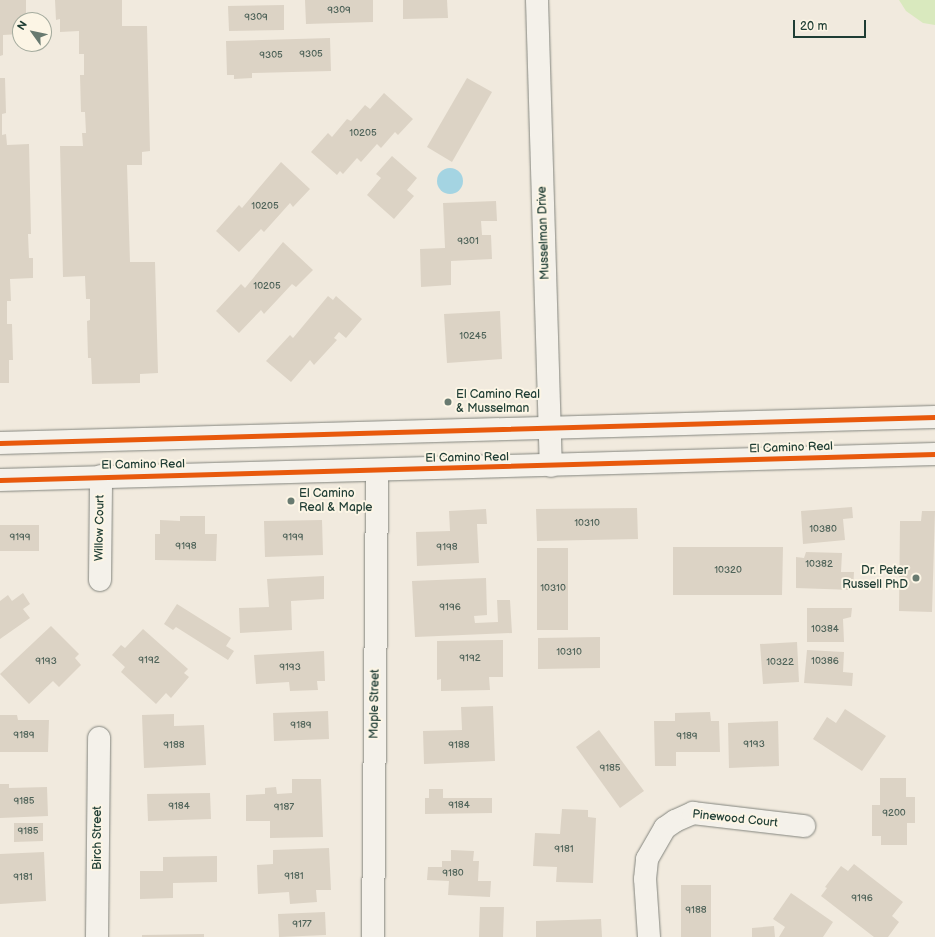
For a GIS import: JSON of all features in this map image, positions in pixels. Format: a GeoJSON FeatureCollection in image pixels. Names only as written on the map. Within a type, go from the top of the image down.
{"type":"FeatureCollection","features":[{"type":"Feature","properties":{"kind":"main road","name":"Musselman Drive"},"geometry":{"type":"LineString","coordinates":[[537,0],[551,466]]}},
{"type":"Feature","properties":{"kind":"main road"},"geometry":{"type":"LineString","coordinates":[[0,443],[935,417]]}},
{"type":"Feature","properties":{"kind":"main road","name":"El Camino Real"},"geometry":{"type":"LineString","coordinates":[[0,480],[101,476],[551,466],[935,454]]}},
{"type":"Feature","properties":{"kind":"main road","name":"Maple Street"},"geometry":{"type":"LineString","coordinates":[[373,937],[377,470]]}},
{"type":"Feature","properties":{"kind":"main road","name":"Willow Court"},"geometry":{"type":"LineString","coordinates":[[100,580],[101,476]]}},
{"type":"Feature","properties":{"kind":"main road","name":"Birch Street"},"geometry":{"type":"LineString","coordinates":[[97,937],[99,738]]}},
{"type":"Feature","properties":{"kind":"main road","name":"Pinewood Court"},"geometry":{"type":"LineString","coordinates":[[649,937],[645,879],[647,859],[664,828],[693,813],[804,826]]}},
{"type":"Feature","properties":{"kind":"green space"},"geometry":{"type":"Polygon","coordinates":[[[899,0],[935,0],[935,25],[923,23],[906,11],[899,0]]]}},
{"type":"Feature","properties":{"kind":"water"},"geometry":{"type":"Polygon","coordinates":[[[450,168],[460,171],[463,181],[460,191],[450,194],[440,191],[437,181],[440,171],[450,168]]]}},
{"type":"Feature","properties":{"kind":"building"},"geometry":{"type":"Polygon","coordinates":[[[0,0],[26,0],[26,12],[12,12],[12,34],[3,35],[3,55],[0,56],[0,0]]]}},
{"type":"Feature","properties":{"kind":"building"},"geometry":{"type":"Polygon","coordinates":[[[55,0],[122,0],[122,26],[147,26],[150,151],[142,152],[142,165],[127,165],[130,262],[155,262],[158,373],[140,374],[140,383],[92,384],[91,358],[88,358],[87,321],[90,320],[90,299],[86,299],[85,276],[63,277],[60,146],[83,146],[82,133],[86,133],[85,112],[81,112],[80,75],[84,75],[84,54],[79,54],[79,31],[60,32],[60,19],[56,20],[55,0]]]}},
{"type":"Feature","properties":{"kind":"building"},"geometry":{"type":"Polygon","coordinates":[[[305,0],[373,0],[373,22],[306,24],[305,0]]]}},
{"type":"Feature","properties":{"kind":"building"},"geometry":{"type":"Polygon","coordinates":[[[403,0],[447,0],[448,18],[403,19],[403,0]]]}},
{"type":"Feature","properties":{"kind":"building"},"geometry":{"type":"Polygon","coordinates":[[[284,5],[284,30],[229,31],[228,6],[284,5]]]}},
{"type":"Feature","properties":{"kind":"building"},"geometry":{"type":"Polygon","coordinates":[[[330,38],[331,71],[252,73],[252,78],[234,79],[234,75],[227,75],[226,41],[330,38]]]}},
{"type":"Feature","properties":{"kind":"building"},"geometry":{"type":"Polygon","coordinates":[[[0,78],[5,78],[6,113],[2,114],[2,135],[6,134],[7,145],[29,144],[31,234],[28,234],[29,258],[33,258],[33,278],[10,279],[11,301],[7,301],[7,324],[12,324],[13,360],[9,360],[9,383],[0,383],[0,78]]]}},
{"type":"Feature","properties":{"kind":"building"},"geometry":{"type":"Polygon","coordinates":[[[467,78],[492,92],[452,162],[427,147],[467,78]]]}},
{"type":"Feature","properties":{"kind":"building"},"geometry":{"type":"Polygon","coordinates":[[[384,93],[413,119],[398,135],[395,132],[381,148],[377,144],[361,162],[357,158],[343,174],[340,171],[337,175],[311,152],[328,133],[332,137],[347,119],[351,121],[365,105],[370,109],[384,93]]]}},
{"type":"Feature","properties":{"kind":"building"},"geometry":{"type":"Polygon","coordinates":[[[392,156],[417,178],[407,190],[414,196],[394,219],[367,195],[381,178],[376,174],[392,156]]]}},
{"type":"Feature","properties":{"kind":"building"},"geometry":{"type":"Polygon","coordinates":[[[281,162],[310,189],[293,207],[290,203],[264,232],[261,229],[239,252],[216,231],[239,205],[242,208],[281,162]]]}},
{"type":"Feature","properties":{"kind":"building"},"geometry":{"type":"Polygon","coordinates":[[[496,201],[497,221],[481,221],[482,235],[491,235],[492,259],[451,261],[451,285],[421,287],[420,249],[445,248],[443,203],[496,201]]]}},
{"type":"Feature","properties":{"kind":"building"},"geometry":{"type":"Polygon","coordinates":[[[283,242],[313,270],[296,287],[292,284],[264,314],[261,310],[239,333],[216,311],[241,284],[245,288],[283,242]]]}},
{"type":"Feature","properties":{"kind":"building"},"geometry":{"type":"Polygon","coordinates":[[[328,296],[333,300],[336,296],[362,319],[346,338],[339,332],[334,338],[337,340],[314,365],[310,360],[291,382],[266,361],[290,335],[293,338],[328,296]]]}},
{"type":"Feature","properties":{"kind":"building"},"geometry":{"type":"Polygon","coordinates":[[[500,311],[502,359],[447,363],[444,314],[500,311]]]}},
{"type":"Feature","properties":{"kind":"building"},"geometry":{"type":"Polygon","coordinates":[[[852,507],[853,518],[843,519],[845,540],[803,544],[801,511],[852,507]]]}},
{"type":"Feature","properties":{"kind":"building"},"geometry":{"type":"Polygon","coordinates":[[[637,508],[638,539],[537,541],[536,509],[637,508]]]}},
{"type":"Feature","properties":{"kind":"building"},"geometry":{"type":"Polygon","coordinates":[[[486,509],[487,524],[477,524],[479,563],[417,566],[416,532],[450,531],[449,511],[486,509]]]}},
{"type":"Feature","properties":{"kind":"building","name":"Dr. Peter Russell PhD"},"geometry":{"type":"Polygon","coordinates":[[[922,511],[935,511],[932,612],[899,611],[900,521],[921,521],[922,511]]]}},
{"type":"Feature","properties":{"kind":"building"},"geometry":{"type":"Polygon","coordinates":[[[180,516],[205,516],[205,534],[217,534],[216,561],[155,560],[155,534],[160,534],[160,520],[180,521],[180,516]]]}},
{"type":"Feature","properties":{"kind":"building"},"geometry":{"type":"Polygon","coordinates":[[[322,520],[323,555],[265,557],[264,521],[322,520]]]}},
{"type":"Feature","properties":{"kind":"building"},"geometry":{"type":"Polygon","coordinates":[[[0,525],[39,525],[39,551],[0,551],[0,525]]]}},
{"type":"Feature","properties":{"kind":"building"},"geometry":{"type":"Polygon","coordinates":[[[673,547],[783,547],[782,595],[673,595],[673,547]]]}},
{"type":"Feature","properties":{"kind":"building"},"geometry":{"type":"Polygon","coordinates":[[[537,548],[568,548],[568,630],[537,630],[537,548]]]}},
{"type":"Feature","properties":{"kind":"building"},"geometry":{"type":"Polygon","coordinates":[[[806,552],[842,553],[841,572],[854,572],[853,590],[796,588],[796,557],[804,558],[806,552]]]}},
{"type":"Feature","properties":{"kind":"building"},"geometry":{"type":"Polygon","coordinates":[[[324,576],[324,599],[291,601],[292,630],[240,633],[239,608],[269,607],[267,579],[324,576]]]}},
{"type":"Feature","properties":{"kind":"building"},"geometry":{"type":"Polygon","coordinates":[[[486,578],[487,615],[474,616],[475,623],[498,622],[497,600],[510,600],[512,633],[415,637],[412,581],[486,578]]]}},
{"type":"Feature","properties":{"kind":"building"},"geometry":{"type":"Polygon","coordinates":[[[23,593],[30,604],[23,609],[30,618],[0,639],[0,601],[8,595],[12,601],[23,593]]]}},
{"type":"Feature","properties":{"kind":"building"},"geometry":{"type":"Polygon","coordinates":[[[177,604],[231,638],[226,646],[234,651],[228,660],[176,627],[173,630],[164,624],[177,604]]]}},
{"type":"Feature","properties":{"kind":"building"},"geometry":{"type":"Polygon","coordinates":[[[807,608],[852,608],[851,617],[843,619],[844,642],[807,642],[807,608]]]}},
{"type":"Feature","properties":{"kind":"building"},"geometry":{"type":"Polygon","coordinates":[[[51,626],[79,654],[75,658],[81,665],[59,687],[53,681],[29,704],[0,674],[51,626]]]}},
{"type":"Feature","properties":{"kind":"building"},"geometry":{"type":"Polygon","coordinates":[[[143,629],[188,669],[184,673],[189,677],[171,698],[166,693],[156,704],[121,672],[125,667],[112,655],[121,645],[125,648],[143,629]]]}},
{"type":"Feature","properties":{"kind":"building"},"geometry":{"type":"Polygon","coordinates":[[[600,637],[600,668],[538,669],[538,638],[600,637]]]}},
{"type":"Feature","properties":{"kind":"building"},"geometry":{"type":"Polygon","coordinates":[[[503,640],[503,677],[489,677],[490,690],[441,691],[441,679],[437,680],[437,641],[503,640]]]}},
{"type":"Feature","properties":{"kind":"building"},"geometry":{"type":"Polygon","coordinates":[[[797,642],[799,682],[763,684],[760,644],[797,642]]]}},
{"type":"Feature","properties":{"kind":"building"},"geometry":{"type":"Polygon","coordinates":[[[807,650],[844,652],[843,672],[853,673],[852,686],[804,683],[807,650]]]}},
{"type":"Feature","properties":{"kind":"building"},"geometry":{"type":"Polygon","coordinates":[[[324,651],[325,681],[317,681],[318,690],[290,691],[289,682],[256,684],[254,655],[324,651]]]}},
{"type":"Feature","properties":{"kind":"building"},"geometry":{"type":"Polygon","coordinates":[[[493,706],[495,761],[424,764],[423,731],[462,730],[461,707],[493,706]]]}},
{"type":"Feature","properties":{"kind":"building"},"geometry":{"type":"Polygon","coordinates":[[[845,709],[886,736],[862,771],[813,739],[827,717],[836,723],[845,709]]]}},
{"type":"Feature","properties":{"kind":"building"},"geometry":{"type":"Polygon","coordinates":[[[328,711],[329,739],[274,741],[273,713],[328,711]]]}},
{"type":"Feature","properties":{"kind":"building"},"geometry":{"type":"Polygon","coordinates":[[[710,712],[711,721],[719,721],[720,752],[676,752],[676,766],[655,766],[654,721],[675,721],[675,713],[710,712]]]}},
{"type":"Feature","properties":{"kind":"building"},"geometry":{"type":"Polygon","coordinates":[[[174,714],[174,726],[204,725],[206,765],[144,768],[142,715],[174,714]]]}},
{"type":"Feature","properties":{"kind":"building"},"geometry":{"type":"Polygon","coordinates":[[[0,715],[17,715],[18,720],[49,720],[48,752],[0,752],[0,715]]]}},
{"type":"Feature","properties":{"kind":"building"},"geometry":{"type":"Polygon","coordinates":[[[778,721],[779,766],[729,768],[728,723],[778,721]]]}},
{"type":"Feature","properties":{"kind":"building"},"geometry":{"type":"Polygon","coordinates":[[[599,730],[644,791],[620,808],[576,747],[599,730]]]}},
{"type":"Feature","properties":{"kind":"building"},"geometry":{"type":"Polygon","coordinates":[[[880,778],[906,778],[906,797],[915,797],[915,823],[907,823],[907,845],[881,845],[881,836],[872,836],[872,805],[880,805],[880,778]]]}},
{"type":"Feature","properties":{"kind":"building"},"geometry":{"type":"Polygon","coordinates":[[[292,779],[321,779],[323,837],[270,838],[270,821],[246,821],[246,795],[265,794],[265,788],[276,787],[277,794],[292,793],[292,779]]]}},
{"type":"Feature","properties":{"kind":"building"},"geometry":{"type":"Polygon","coordinates":[[[0,784],[9,784],[9,788],[47,787],[48,816],[0,818],[0,784]]]}},
{"type":"Feature","properties":{"kind":"building"},"geometry":{"type":"Polygon","coordinates":[[[429,789],[443,789],[443,798],[492,798],[492,813],[425,814],[425,798],[429,798],[429,789]]]}},
{"type":"Feature","properties":{"kind":"building"},"geometry":{"type":"Polygon","coordinates":[[[210,793],[211,819],[148,821],[147,794],[210,793]]]}},
{"type":"Feature","properties":{"kind":"building"},"geometry":{"type":"Polygon","coordinates":[[[562,809],[588,810],[588,817],[596,818],[593,883],[556,882],[557,867],[533,866],[535,833],[560,834],[562,809]]]}},
{"type":"Feature","properties":{"kind":"building"},"geometry":{"type":"Polygon","coordinates":[[[14,823],[43,823],[43,841],[14,842],[14,823]]]}},
{"type":"Feature","properties":{"kind":"building"},"geometry":{"type":"Polygon","coordinates":[[[329,848],[331,890],[316,890],[317,902],[290,904],[289,892],[258,894],[257,865],[273,864],[273,850],[329,848]]]}},
{"type":"Feature","properties":{"kind":"building"},"geometry":{"type":"Polygon","coordinates":[[[451,850],[474,851],[473,861],[479,861],[478,881],[491,881],[490,897],[448,895],[449,881],[427,880],[428,867],[442,867],[442,861],[451,861],[451,850]]]}},
{"type":"Feature","properties":{"kind":"building"},"geometry":{"type":"Polygon","coordinates":[[[44,852],[46,901],[0,904],[0,854],[44,852]]]}},
{"type":"Feature","properties":{"kind":"building"},"geometry":{"type":"Polygon","coordinates":[[[217,856],[217,882],[173,883],[173,898],[140,899],[140,871],[163,871],[163,857],[217,856]]]}},
{"type":"Feature","properties":{"kind":"building"},"geometry":{"type":"Polygon","coordinates":[[[854,864],[903,902],[892,916],[899,922],[888,937],[874,937],[821,896],[827,888],[825,887],[841,866],[848,871],[854,864]]]}},
{"type":"Feature","properties":{"kind":"building"},"geometry":{"type":"Polygon","coordinates":[[[681,885],[711,885],[711,937],[681,937],[681,885]]]}},
{"type":"Feature","properties":{"kind":"building"},"geometry":{"type":"Polygon","coordinates":[[[791,893],[833,922],[823,937],[779,937],[785,927],[773,919],[791,893]]]}},
{"type":"Feature","properties":{"kind":"building"},"geometry":{"type":"Polygon","coordinates":[[[480,907],[504,907],[503,937],[479,937],[480,907]]]}},
{"type":"Feature","properties":{"kind":"building"},"geometry":{"type":"Polygon","coordinates":[[[325,912],[326,935],[279,937],[278,914],[325,912]]]}},
{"type":"Feature","properties":{"kind":"building"},"geometry":{"type":"Polygon","coordinates":[[[601,919],[602,937],[536,937],[536,921],[601,919]]]}},
{"type":"Feature","properties":{"kind":"building"},"geometry":{"type":"Polygon","coordinates":[[[774,926],[775,937],[752,937],[752,928],[774,926]]]}},
{"type":"Feature","properties":{"kind":"building"},"geometry":{"type":"Polygon","coordinates":[[[204,934],[204,937],[142,937],[142,935],[204,934]]]}},
{"type":"Feature","properties":{"kind":"cycle path"},"geometry":{"type":"LineString","coordinates":[[0,443],[935,417]]}},
{"type":"Feature","properties":{"kind":"cycle path"},"geometry":{"type":"LineString","coordinates":[[0,480],[935,454]]}},
{"type":"Feature","properties":{"kind":"place","name":"El Camino Real & Musselman"},"geometry":{"type":"Point","coordinates":[448,402]}},
{"type":"Feature","properties":{"kind":"place","name":"El Camino Real & Maple"},"geometry":{"type":"Point","coordinates":[291,501]}},
{"type":"Feature","properties":{"kind":"place","name":"Dr. Peter Russell PhD"},"geometry":{"type":"Point","coordinates":[916,578]}}]}
